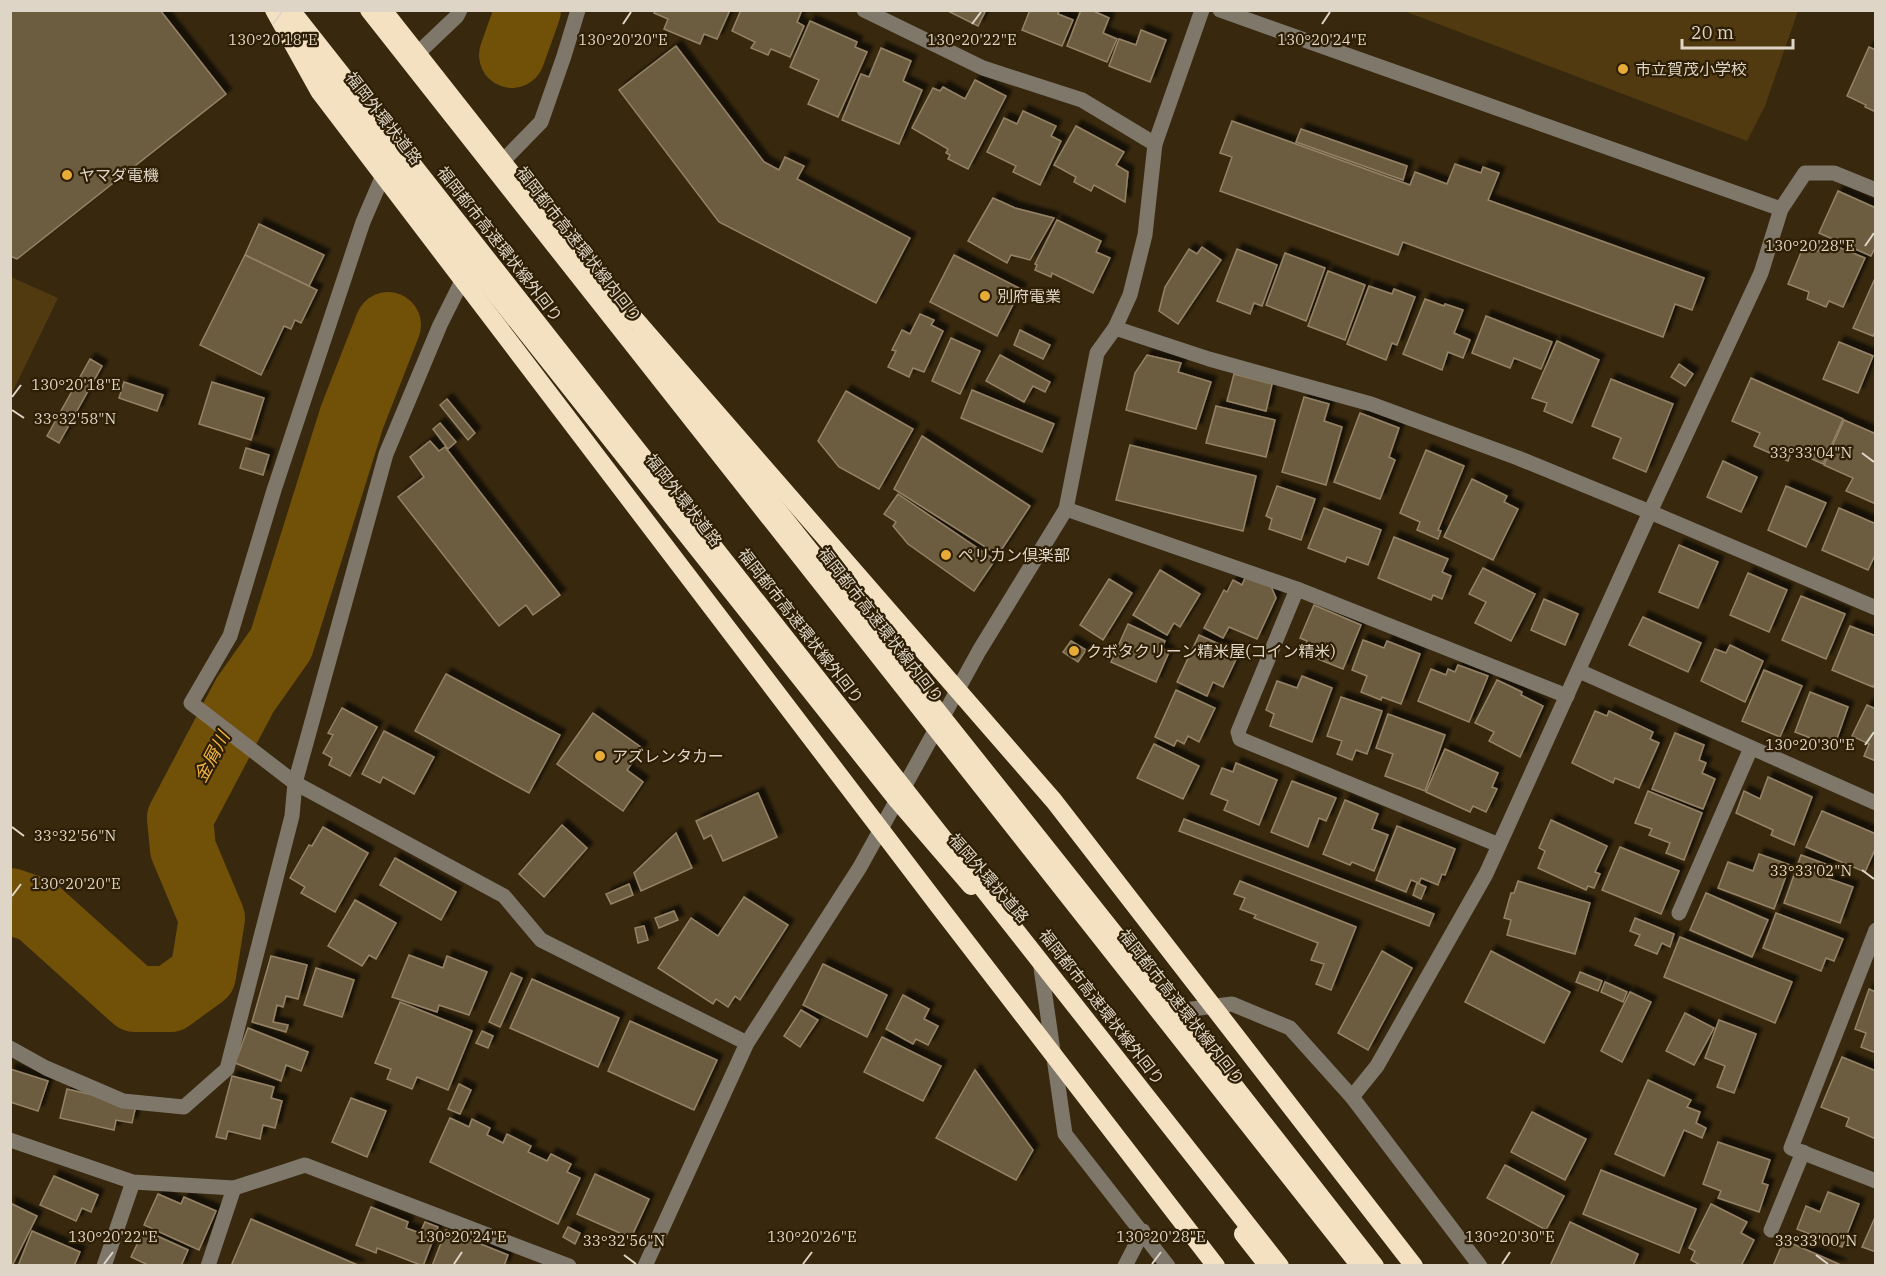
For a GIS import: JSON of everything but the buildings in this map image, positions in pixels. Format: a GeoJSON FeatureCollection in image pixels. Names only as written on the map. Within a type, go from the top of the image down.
{"type":"FeatureCollection","features":[{"type":"Feature","properties":{"kind":"highway","name":"福岡外環状道路"},"geometry":{"type":"LineString","coordinates":[[274,10],[391,157],[471,263],[897,800],[1041,968],[1268,1266]]}},
{"type":"Feature","properties":{"kind":"highway"},"geometry":{"type":"LineString","coordinates":[[274,10],[326,101],[1216,1266]]}},
{"type":"Feature","properties":{"kind":"highway","name":"福岡都市高速環状線外回り"},"geometry":{"type":"LineString","coordinates":[[291,10],[1280,1266]]}},
{"type":"Feature","properties":{"kind":"highway","name":"福岡都市高速環状線内回り"},"geometry":{"type":"LineString","coordinates":[[369,10],[1360,1266]]}},
{"type":"Feature","properties":{"kind":"highway"},"geometry":{"type":"LineString","coordinates":[[383,10],[1176,1011],[1375,1266]]}},
{"type":"Feature","properties":{"kind":"highway"},"geometry":{"type":"LineString","coordinates":[[391,38],[1054,801],[1414,1266]]}},
{"type":"Feature","properties":{"kind":"street"},"geometry":{"type":"LineString","coordinates":[[417,54],[458,16],[460,10]]}},
{"type":"Feature","properties":{"kind":"street"},"geometry":{"type":"LineString","coordinates":[[502,162],[541,122],[578,10]]}},
{"type":"Feature","properties":{"kind":"street"},"geometry":{"type":"LineString","coordinates":[[864,10],[983,69],[1082,100],[1155,144]]}},
{"type":"Feature","properties":{"kind":"street"},"geometry":{"type":"LineString","coordinates":[[645,1266],[747,1043],[860,867],[941,717],[1066,509],[1097,353],[1115,328],[1130,295],[1145,235],[1155,144],[1202,10]]}},
{"type":"Feature","properties":{"kind":"street"},"geometry":{"type":"LineString","coordinates":[[1220,10],[1781,209]]}},
{"type":"Feature","properties":{"kind":"street"},"geometry":{"type":"LineString","coordinates":[[391,157],[359,233],[274,490],[230,636],[191,703],[295,783],[504,896],[541,940],[747,1043]]}},
{"type":"Feature","properties":{"kind":"street"},"geometry":{"type":"LineString","coordinates":[[1352,1097],[1377,1066],[1486,874],[1761,273],[1781,209],[1804,174],[1834,173],[1875,190]]}},
{"type":"Feature","properties":{"kind":"street"},"geometry":{"type":"LineString","coordinates":[[10,1048],[46,1068],[123,1101],[184,1107],[227,1069],[292,816],[295,783],[386,454],[440,325],[471,263]]}},
{"type":"Feature","properties":{"kind":"street"},"geometry":{"type":"LineString","coordinates":[[1115,328],[1209,359],[1371,404],[1518,458],[1875,608]]}},
{"type":"Feature","properties":{"kind":"street"},"geometry":{"type":"LineString","coordinates":[[1066,509],[1297,589],[1567,696]]}},
{"type":"Feature","properties":{"kind":"street"},"geometry":{"type":"LineString","coordinates":[[1297,589],[1238,732],[1240,740],[1499,845]]}},
{"type":"Feature","properties":{"kind":"street"},"geometry":{"type":"LineString","coordinates":[[1579,671],[1875,803]]}},
{"type":"Feature","properties":{"kind":"street"},"geometry":{"type":"LineString","coordinates":[[1679,913],[1752,748]]}},
{"type":"Feature","properties":{"kind":"street"},"geometry":{"type":"LineString","coordinates":[[1875,930],[1791,1148],[1875,1181]]}},
{"type":"Feature","properties":{"kind":"street"},"geometry":{"type":"LineString","coordinates":[[1041,968],[1065,1134],[1143,1231],[1168,1266]]}},
{"type":"Feature","properties":{"kind":"street"},"geometry":{"type":"LineString","coordinates":[[1176,1011],[1232,1004],[1290,1028],[1352,1097],[1480,1266]]}},
{"type":"Feature","properties":{"kind":"street"},"geometry":{"type":"LineString","coordinates":[[10,1140],[133,1182],[234,1188],[305,1165],[569,1266]]}},
{"type":"Feature","properties":{"kind":"street"},"geometry":{"type":"LineString","coordinates":[[1771,1230],[1803,1152]]}},
{"type":"Feature","properties":{"kind":"street"},"geometry":{"type":"LineString","coordinates":[[104,1266],[133,1182]]}},
{"type":"Feature","properties":{"kind":"street"},"geometry":{"type":"LineString","coordinates":[[208,1266],[234,1188]]}},
{"type":"Feature","properties":{"kind":"street"},"geometry":{"type":"LineString","coordinates":[[1125,1266],[1143,1231]]}},
{"type":"Feature","properties":{"kind":"shaded area"},"geometry":{"type":"Polygon","coordinates":[[[1404,11],[1798,11],[1765,106],[1747,141],[1404,11]]]}},
{"type":"Feature","properties":{"kind":"shaded area"},"geometry":{"type":"Polygon","coordinates":[[[11,277],[58,298],[11,395],[11,277]]]}},
{"type":"Feature","properties":{"kind":"waterway","name":"金屑川"},"geometry":{"type":"LineString","coordinates":[[512,55],[528,10]]}},
{"type":"Feature","properties":{"kind":"waterway","name":"金屑川"},"geometry":{"type":"LineString","coordinates":[[10,901],[36,910],[135,999],[170,999],[203,975],[212,918],[183,849],[180,818],[245,695],[281,644],[352,417],[388,325]]}},
{"type":"Feature","properties":{"kind":"place","name":"市立賀茂小学校"},"geometry":{"type":"Point","coordinates":[1623,69]}},
{"type":"Feature","properties":{"kind":"place","name":"ヤマダ電機"},"geometry":{"type":"Point","coordinates":[67,175]}},
{"type":"Feature","properties":{"kind":"place","name":"別府電業"},"geometry":{"type":"Point","coordinates":[985,296]}},
{"type":"Feature","properties":{"kind":"place","name":"ペリカン倶楽部"},"geometry":{"type":"Point","coordinates":[946,555]}},
{"type":"Feature","properties":{"kind":"place","name":"クボタクリーン精米屋(コイン精米)"},"geometry":{"type":"Point","coordinates":[1074,651]}},
{"type":"Feature","properties":{"kind":"place","name":"アズレンタカー"},"geometry":{"type":"Point","coordinates":[600,756]}}]}
